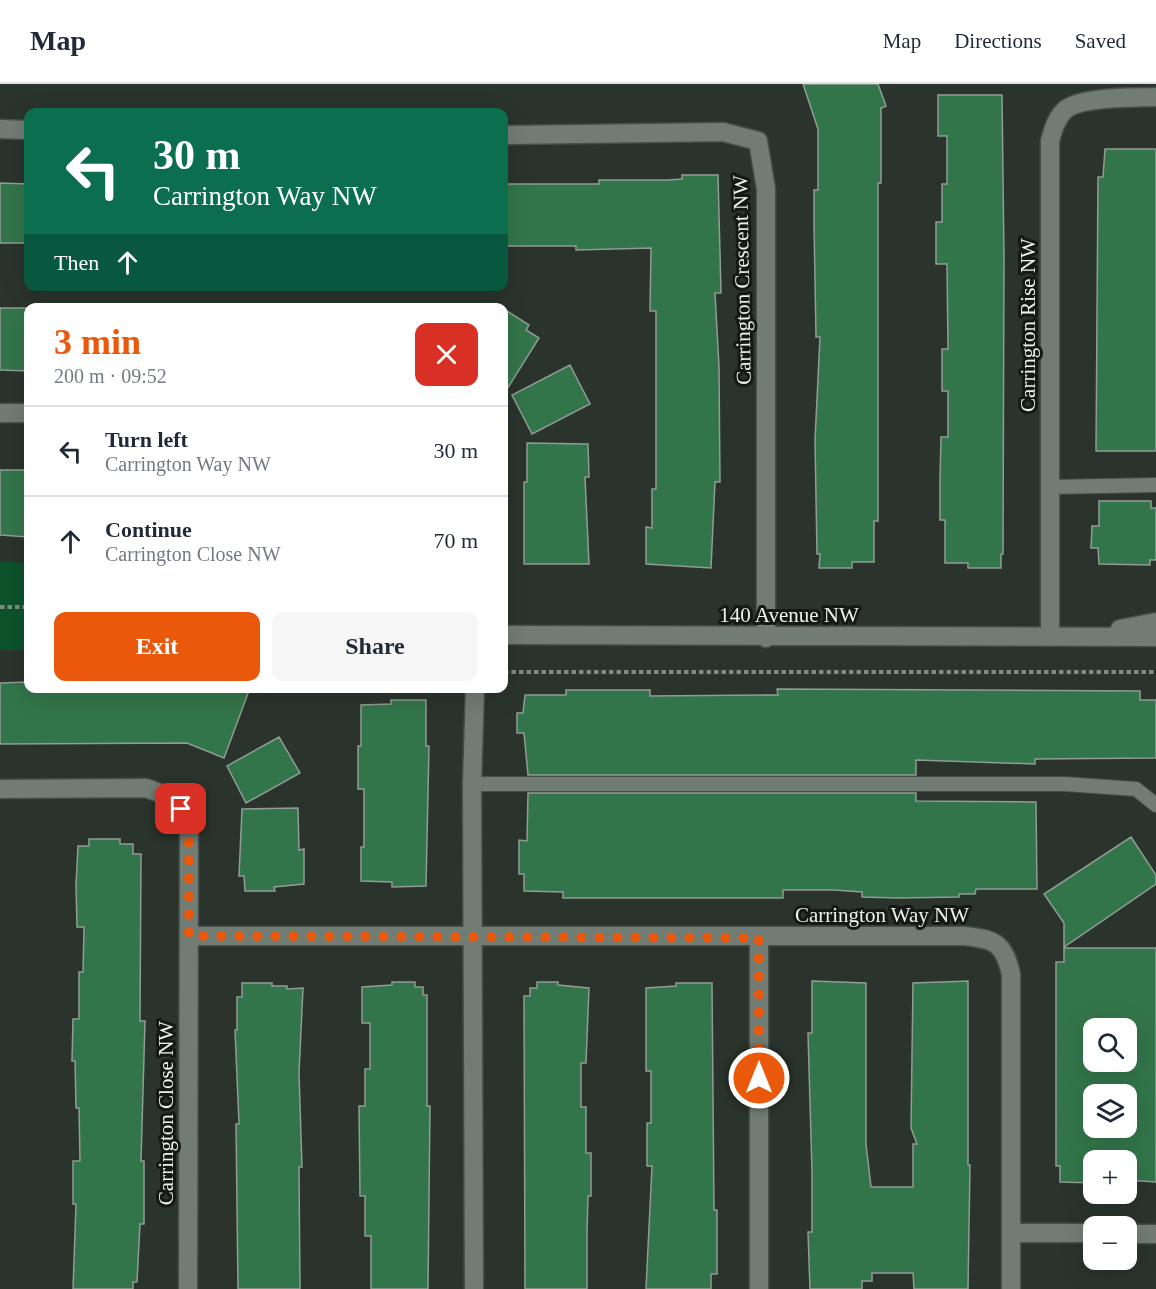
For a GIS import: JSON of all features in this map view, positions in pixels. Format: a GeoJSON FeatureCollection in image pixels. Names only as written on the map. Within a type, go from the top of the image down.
{"type":"FeatureCollection","features":[{"type":"Feature","properties":{"kind":"street","name":"Carrington Rise NW"},"geometry":{"type":"LineString","coordinates":[[1050,637],[1050,141],[1056,123],[1064,110],[1077,103],[1156,97]]}},
{"type":"Feature","properties":{"kind":"street"},"geometry":{"type":"LineString","coordinates":[[0,129],[24,130]]}},
{"type":"Feature","properties":{"kind":"street","name":"Carrington Crescent NW"},"geometry":{"type":"LineString","coordinates":[[508,135],[723,132],[758,141],[766,189],[766,638]]}},
{"type":"Feature","properties":{"kind":"street"},"geometry":{"type":"LineString","coordinates":[[0,413],[24,414]]}},
{"type":"Feature","properties":{"kind":"street","name":"140 Avenue NW"},"geometry":{"type":"LineString","coordinates":[[1074,637],[1156,622]]}},
{"type":"Feature","properties":{"kind":"street","name":"140 Avenue NW"},"geometry":{"type":"LineString","coordinates":[[508,635],[766,638],[1156,637]]}},
{"type":"Feature","properties":{"kind":"street"},"geometry":{"type":"LineString","coordinates":[[474,1289],[472,784],[475,693]]}},
{"type":"Feature","properties":{"kind":"street","name":"Carrington Close NW"},"geometry":{"type":"LineString","coordinates":[[0,789],[146,788],[173,798],[189,820],[188,1289]]}},
{"type":"Feature","properties":{"kind":"street"},"geometry":{"type":"LineString","coordinates":[[189,936],[473,938]]}},
{"type":"Feature","properties":{"kind":"street","name":"Carrington Way NW"},"geometry":{"type":"LineString","coordinates":[[473,938],[964,936],[986,938],[1000,945],[1008,960],[1011,974],[1011,1289]]}},
{"type":"Feature","properties":{"kind":"street"},"geometry":{"type":"LineString","coordinates":[[759,938],[759,1289]]}},
{"type":"Feature","properties":{"kind":"street"},"geometry":{"type":"LineString","coordinates":[[1011,1233],[1083,1233]]}},
{"type":"Feature","properties":{"kind":"street"},"geometry":{"type":"LineString","coordinates":[[1137,1233],[1156,1234]]}},
{"type":"Feature","properties":{"kind":"lane"},"geometry":{"type":"LineString","coordinates":[[1050,487],[1156,485]]}},
{"type":"Feature","properties":{"kind":"lane"},"geometry":{"type":"LineString","coordinates":[[472,784],[1065,784],[1136,789],[1156,805]]}},
{"type":"Feature","properties":{"kind":"path"},"geometry":{"type":"LineString","coordinates":[[0,607],[24,607]]}},
{"type":"Feature","properties":{"kind":"path"},"geometry":{"type":"LineString","coordinates":[[508,672],[1156,672]]}},
{"type":"Feature","properties":{"kind":"green space"},"geometry":{"type":"Polygon","coordinates":[[[0,561],[24,563],[24,650],[0,650],[0,561]]]}},
{"type":"Feature","properties":{"kind":"building"},"geometry":{"type":"Polygon","coordinates":[[[803,84],[878,84],[886,106],[881,108],[881,183],[878,183],[878,521],[874,521],[874,562],[852,562],[852,568],[819,568],[820,554],[817,554],[815,440],[820,337],[816,337],[814,190],[818,190],[818,129],[803,84]]]}},
{"type":"Feature","properties":{"kind":"building"},"geometry":{"type":"Polygon","coordinates":[[[938,95],[1002,95],[1004,257],[1003,554],[1001,554],[1001,568],[968,568],[968,563],[945,563],[945,520],[940,520],[940,478],[941,437],[948,437],[948,391],[942,391],[942,349],[948,349],[947,264],[936,264],[936,222],[942,222],[942,184],[947,184],[947,136],[938,136],[938,95]]]}},
{"type":"Feature","properties":{"kind":"building"},"geometry":{"type":"Polygon","coordinates":[[[1105,149],[1156,149],[1156,451],[1096,451],[1098,177],[1103,177],[1105,149]]]}},
{"type":"Feature","properties":{"kind":"building"},"geometry":{"type":"Polygon","coordinates":[[[682,175],[718,175],[721,293],[715,293],[719,366],[720,482],[715,482],[711,568],[646,564],[646,527],[652,528],[652,489],[656,489],[656,311],[650,311],[651,248],[576,250],[576,246],[508,246],[508,184],[599,184],[599,180],[682,179],[682,175]]]}},
{"type":"Feature","properties":{"kind":"building"},"geometry":{"type":"Polygon","coordinates":[[[0,183],[24,184],[24,243],[0,243],[0,183]]]}},
{"type":"Feature","properties":{"kind":"building"},"geometry":{"type":"Polygon","coordinates":[[[0,308],[24,308],[24,371],[0,370],[0,308]]]}},
{"type":"Feature","properties":{"kind":"building"},"geometry":{"type":"Polygon","coordinates":[[[508,312],[529,325],[526,330],[539,338],[508,388],[508,312]]]}},
{"type":"Feature","properties":{"kind":"building"},"geometry":{"type":"Polygon","coordinates":[[[570,365],[590,404],[532,434],[512,395],[570,365]]]}},
{"type":"Feature","properties":{"kind":"building"},"geometry":{"type":"Polygon","coordinates":[[[527,443],[588,444],[589,477],[585,477],[589,564],[524,564],[524,482],[527,482],[527,443]]]}},
{"type":"Feature","properties":{"kind":"building"},"geometry":{"type":"Polygon","coordinates":[[[0,470],[24,470],[24,537],[0,535],[0,470]]]}},
{"type":"Feature","properties":{"kind":"building"},"geometry":{"type":"Polygon","coordinates":[[[1099,501],[1151,501],[1151,508],[1156,508],[1156,560],[1150,560],[1150,565],[1099,564],[1098,548],[1091,548],[1092,526],[1099,526],[1099,501]]]}},
{"type":"Feature","properties":{"kind":"building"},"geometry":{"type":"Polygon","coordinates":[[[24,682],[24,693],[248,693],[224,758],[187,743],[0,744],[0,683],[24,682]]]}},
{"type":"Feature","properties":{"kind":"building"},"geometry":{"type":"Polygon","coordinates":[[[777,689],[1140,691],[1140,700],[1156,700],[1156,758],[1035,759],[1035,764],[916,760],[916,775],[528,775],[524,733],[517,733],[517,713],[523,713],[525,695],[566,695],[566,690],[650,690],[650,696],[778,695],[777,689]]]}},
{"type":"Feature","properties":{"kind":"building"},"geometry":{"type":"Polygon","coordinates":[[[391,700],[426,700],[426,746],[429,746],[426,886],[392,887],[392,882],[361,881],[361,847],[364,847],[364,789],[358,789],[358,746],[361,746],[361,705],[391,704],[391,700]]]}},
{"type":"Feature","properties":{"kind":"building"},"geometry":{"type":"Polygon","coordinates":[[[279,737],[300,773],[246,803],[227,766],[279,737]]]}},
{"type":"Feature","properties":{"kind":"building"},"geometry":{"type":"Polygon","coordinates":[[[528,793],[916,793],[916,801],[1036,802],[1037,889],[976,889],[975,894],[959,894],[959,897],[899,898],[862,897],[862,892],[834,890],[783,890],[783,898],[563,898],[563,892],[524,891],[524,874],[519,874],[519,840],[527,841],[528,793]]]}},
{"type":"Feature","properties":{"kind":"building"},"geometry":{"type":"Polygon","coordinates":[[[298,808],[299,850],[304,849],[304,884],[274,887],[275,891],[245,891],[244,876],[239,876],[242,809],[298,808]]]}},
{"type":"Feature","properties":{"kind":"building"},"geometry":{"type":"Polygon","coordinates":[[[1131,837],[1156,875],[1156,884],[1064,947],[1064,923],[1044,894],[1131,837]]]}},
{"type":"Feature","properties":{"kind":"building"},"geometry":{"type":"Polygon","coordinates":[[[89,839],[120,839],[120,844],[133,844],[133,854],[141,854],[140,1021],[145,1021],[141,1161],[144,1161],[144,1224],[140,1224],[137,1282],[133,1282],[133,1289],[73,1289],[76,1204],[73,1204],[73,1161],[80,1161],[79,1108],[76,1108],[75,1061],[72,1061],[73,1019],[79,1019],[79,972],[83,972],[84,927],[77,927],[76,885],[78,846],[89,846],[89,839]]]}},
{"type":"Feature","properties":{"kind":"building"},"geometry":{"type":"Polygon","coordinates":[[[1064,948],[1156,948],[1156,1182],[1137,1181],[1137,1150],[1083,1150],[1083,1183],[1060,1182],[1060,1166],[1056,1166],[1056,962],[1064,962],[1064,948]]]}},
{"type":"Feature","properties":{"kind":"building"},"geometry":{"type":"Polygon","coordinates":[[[812,981],[866,983],[866,1144],[871,1187],[913,1187],[913,1144],[917,1144],[911,1128],[913,983],[968,981],[968,1165],[970,1165],[968,1289],[914,1289],[913,1273],[872,1273],[872,1281],[862,1281],[862,1289],[810,1289],[808,1232],[812,1232],[812,1172],[808,1033],[812,1033],[812,981]]]}},
{"type":"Feature","properties":{"kind":"building"},"geometry":{"type":"Polygon","coordinates":[[[392,982],[415,982],[415,987],[423,987],[423,995],[427,995],[427,1106],[430,1106],[428,1289],[371,1289],[371,1236],[365,1236],[365,1196],[360,1196],[359,1106],[365,1106],[365,1069],[370,1069],[370,1023],[362,1023],[362,987],[392,985],[392,982]]]}},
{"type":"Feature","properties":{"kind":"building"},"geometry":{"type":"Polygon","coordinates":[[[537,982],[558,982],[558,985],[589,988],[586,1063],[581,1063],[581,1107],[586,1107],[586,1153],[591,1153],[587,1289],[525,1289],[524,996],[530,996],[530,988],[537,988],[537,982]]]}},
{"type":"Feature","properties":{"kind":"building"},"geometry":{"type":"Polygon","coordinates":[[[242,983],[272,983],[272,986],[287,986],[287,989],[303,988],[299,1073],[302,1167],[299,1167],[300,1289],[238,1289],[236,1124],[239,1124],[235,1030],[237,1030],[237,997],[242,997],[242,983]]]}},
{"type":"Feature","properties":{"kind":"building"},"geometry":{"type":"Polygon","coordinates":[[[676,983],[712,983],[714,1210],[717,1210],[717,1274],[711,1274],[711,1289],[646,1289],[652,1166],[647,1166],[647,1123],[651,1123],[651,1071],[646,1071],[646,988],[676,986],[676,983]]]}},
{"type":"Feature","properties":{"kind":"route"},"geometry":{"type":"LineString","coordinates":[[181,809],[189,820],[189,936],[759,938],[759,1078]]}}]}
